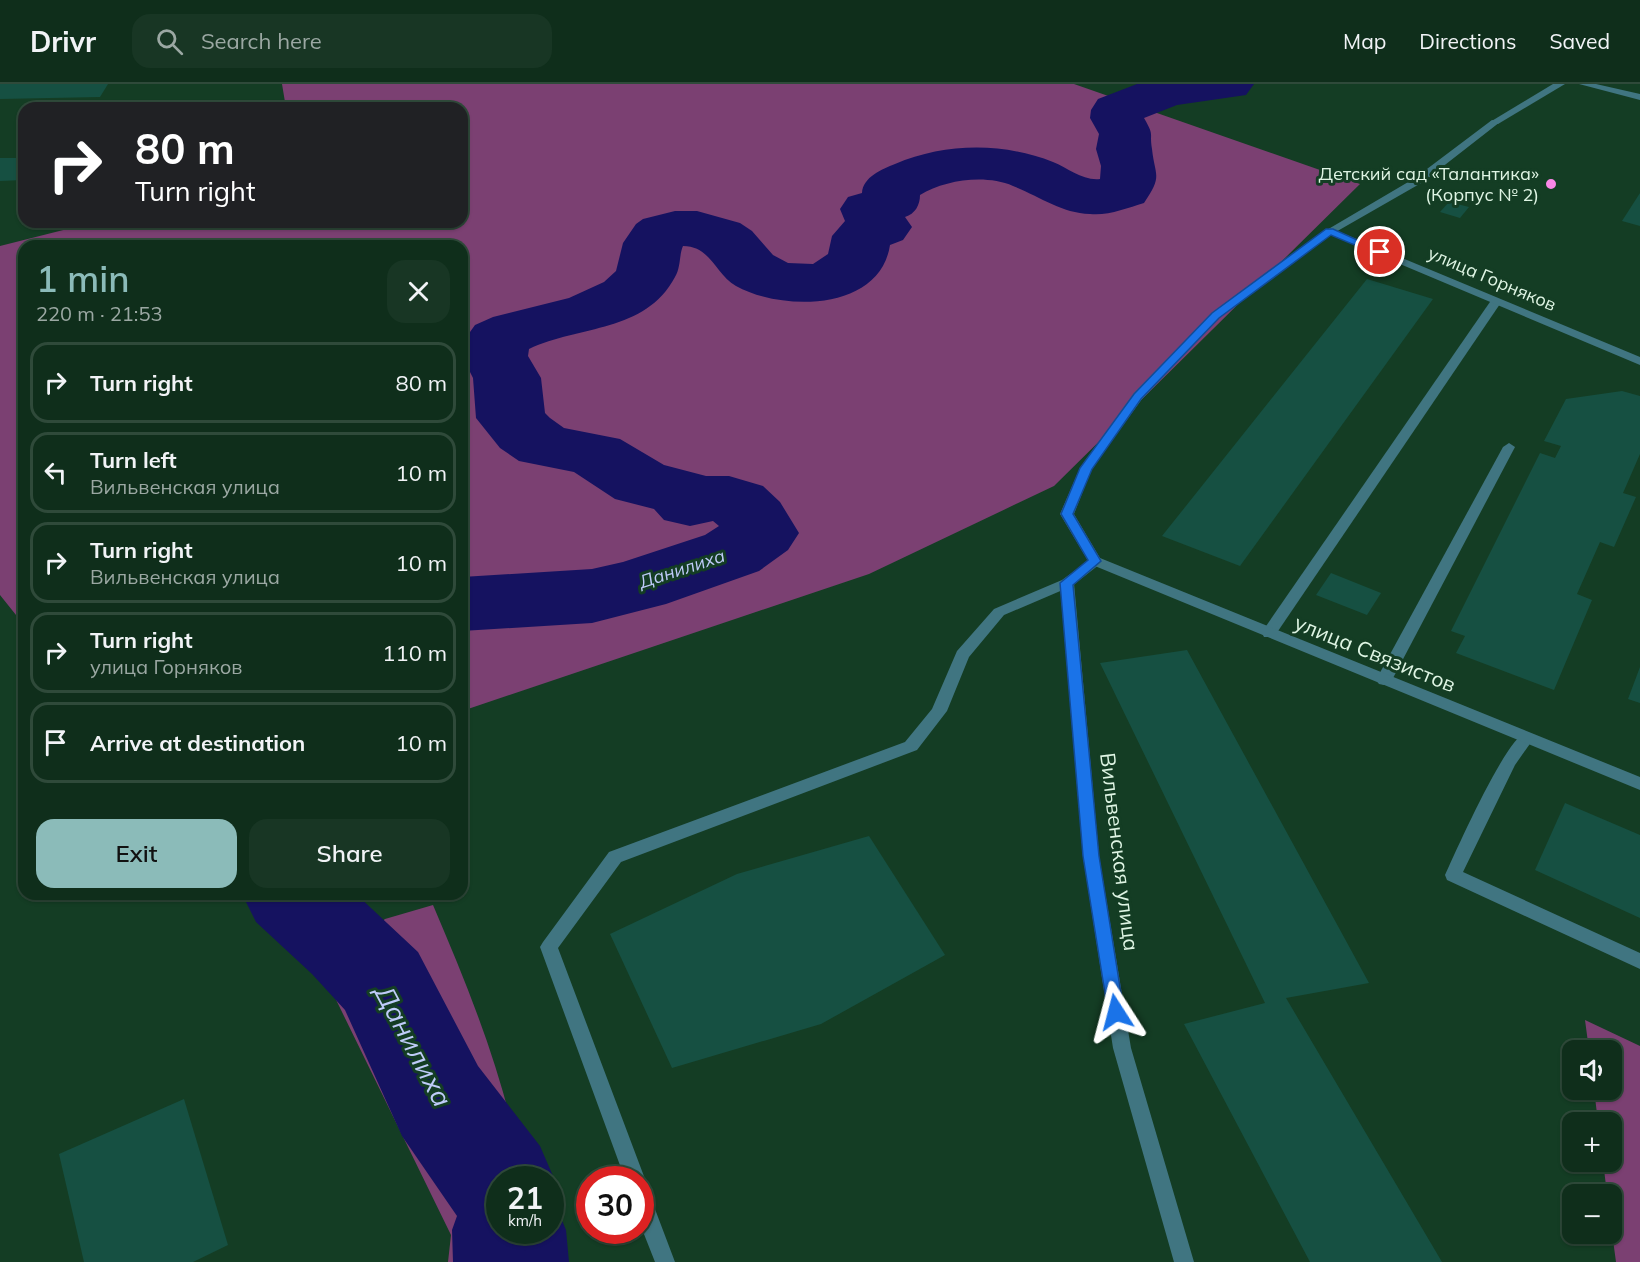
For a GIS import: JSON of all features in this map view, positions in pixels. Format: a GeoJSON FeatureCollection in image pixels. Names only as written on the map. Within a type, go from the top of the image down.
{"type":"FeatureCollection","features":[{"type":"Feature","properties":{"kind":"street"},"geometry":{"type":"LineString","coordinates":[[630,1166],[549,947],[615,857],[911,746],[939,711],[962,655],[999,612],[1067,583],[1095,561],[1067,514],[1093,459],[1137,396],[1216,315],[1330,231],[1419,180],[1494,122],[1560,84]]}},
{"type":"Feature","properties":{"kind":"street"},"geometry":{"type":"LineString","coordinates":[[1584,84],[1640,97]]}},
{"type":"Feature","properties":{"kind":"street","name":"улица Горняков"},"geometry":{"type":"LineString","coordinates":[[1330,231],[1640,361]]}},
{"type":"Feature","properties":{"kind":"street"},"geometry":{"type":"LineString","coordinates":[[1269,633],[1496,301]]}},
{"type":"Feature","properties":{"kind":"street"},"geometry":{"type":"LineString","coordinates":[[1384,680],[1509,447]]}},
{"type":"Feature","properties":{"kind":"street","name":"улица Связистов"},"geometry":{"type":"LineString","coordinates":[[1095,561],[1640,784]]}},
{"type":"Feature","properties":{"kind":"street","name":"Вильвенская улица"},"geometry":{"type":"LineString","coordinates":[[1067,583],[1091,856],[1120,1037],[1184,1262]]}},
{"type":"Feature","properties":{"kind":"street"},"geometry":{"type":"LineString","coordinates":[[1526,738],[1509,762],[1453,875],[1640,961]]}},
{"type":"Feature","properties":{"kind":"street"},"geometry":{"type":"LineString","coordinates":[[654,1232],[665,1262]]}},
{"type":"Feature","properties":{"kind":"shaded area"},"geometry":{"type":"Polygon","coordinates":[[[282,84],[1074,84],[1360,184],[1054,486],[869,574],[468,709],[468,240],[24,240],[71,228],[468,228],[468,102],[285,102],[282,84]]]}},
{"type":"Feature","properties":{"kind":"shaded area"},"geometry":{"type":"Polygon","coordinates":[[[18,241],[18,618],[0,595],[0,246],[18,241]]]}},
{"type":"Feature","properties":{"kind":"shaded area"},"geometry":{"type":"Polygon","coordinates":[[[433,905],[461,972],[498,1074],[520,1166],[486,1166],[486,1244],[533,1244],[536,1262],[448,1262],[451,1235],[321,969],[385,919],[433,905]]]}},
{"type":"Feature","properties":{"kind":"shaded area"},"geometry":{"type":"Polygon","coordinates":[[[1585,1020],[1640,1046],[1640,1262],[1616,1262],[1614,1244],[1622,1244],[1622,1184],[1606,1184],[1604,1172],[1622,1172],[1622,1112],[1597,1112],[1595,1100],[1622,1100],[1622,1040],[1588,1040],[1585,1020]]]}},
{"type":"Feature","properties":{"kind":"building"},"geometry":{"type":"Polygon","coordinates":[[[0,84],[108,84],[100,97],[0,99],[0,84]]]}},
{"type":"Feature","properties":{"kind":"building"},"geometry":{"type":"Polygon","coordinates":[[[0,158],[18,158],[18,180],[0,181],[0,158]]]}},
{"type":"Feature","properties":{"kind":"building"},"geometry":{"type":"Polygon","coordinates":[[[1640,193],[1640,226],[1622,221],[1640,193]]]}},
{"type":"Feature","properties":{"kind":"building"},"geometry":{"type":"Polygon","coordinates":[[[1449,202],[1469,207],[1460,218],[1440,212],[1449,202]]]}},
{"type":"Feature","properties":{"kind":"building"},"geometry":{"type":"Polygon","coordinates":[[[1367,279],[1433,299],[1240,566],[1162,536],[1367,279]]]}},
{"type":"Feature","properties":{"kind":"building"},"geometry":{"type":"Polygon","coordinates":[[[1622,391],[1640,396],[1640,454],[1623,493],[1636,497],[1614,547],[1600,542],[1577,594],[1592,600],[1554,690],[1456,653],[1465,636],[1451,631],[1540,453],[1555,458],[1561,446],[1544,441],[1566,399],[1622,391]]]}},
{"type":"Feature","properties":{"kind":"building"},"geometry":{"type":"Polygon","coordinates":[[[1331,573],[1381,593],[1367,615],[1316,595],[1331,573]]]}},
{"type":"Feature","properties":{"kind":"building"},"geometry":{"type":"Polygon","coordinates":[[[1187,650],[1369,983],[1286,998],[1442,1262],[1310,1262],[1184,1024],[1265,1003],[1100,663],[1187,650]]]}},
{"type":"Feature","properties":{"kind":"building"},"geometry":{"type":"Polygon","coordinates":[[[1640,667],[1640,703],[1628,699],[1640,667]]]}},
{"type":"Feature","properties":{"kind":"building"},"geometry":{"type":"Polygon","coordinates":[[[1565,803],[1640,835],[1640,918],[1535,870],[1565,803]]]}},
{"type":"Feature","properties":{"kind":"building"},"geometry":{"type":"Polygon","coordinates":[[[869,836],[945,955],[821,1024],[672,1068],[610,934],[737,874],[869,836]]]}},
{"type":"Feature","properties":{"kind":"building"},"geometry":{"type":"Polygon","coordinates":[[[184,1099],[228,1245],[193,1262],[84,1262],[59,1154],[184,1099]]]}},
{"type":"Feature","properties":{"kind":"waterway","name":"Данилиха"},"geometry":{"type":"LineString","coordinates":[[468,604],[592,596],[638,585],[732,553],[761,533],[749,512],[729,499],[713,498],[690,503],[679,491],[641,483],[595,454],[544,446],[525,433],[511,418],[507,378],[495,356],[498,339],[534,325],[609,305],[626,295],[646,275],[653,243],[657,237],[675,229],[690,228],[719,235],[731,244],[751,269],[760,274],[794,283],[817,283],[834,278],[857,262],[862,236],[882,227],[870,215],[869,209],[891,203],[891,188],[905,180],[936,169],[988,164],[1035,174],[1080,196],[1106,196],[1124,191],[1129,176],[1129,166],[1124,149],[1126,134],[1117,118],[1117,110],[1168,90],[1228,84]]}},
{"type":"Feature","properties":{"kind":"waterway","name":"Данилиха"},"geometry":{"type":"LineString","coordinates":[[297,900],[347,945],[382,982],[440,1101],[488,1166]]}},
{"type":"Feature","properties":{"kind":"waterway","name":"Данилиха"},"geometry":{"type":"LineString","coordinates":[[510,1244],[511,1262]]}},
{"type":"Feature","properties":{"kind":"place","name":"Детский сад «Талантика» (Корпус № 2)"},"geometry":{"type":"Point","coordinates":[1551,184]}},
{"type":"Feature","properties":{"kind":"route"},"geometry":{"type":"LineString","coordinates":[[1116,1012],[1091,856],[1067,583],[1095,561],[1067,514],[1086,468],[1137,396],[1216,315],[1330,231],[1380,252]]}}]}
